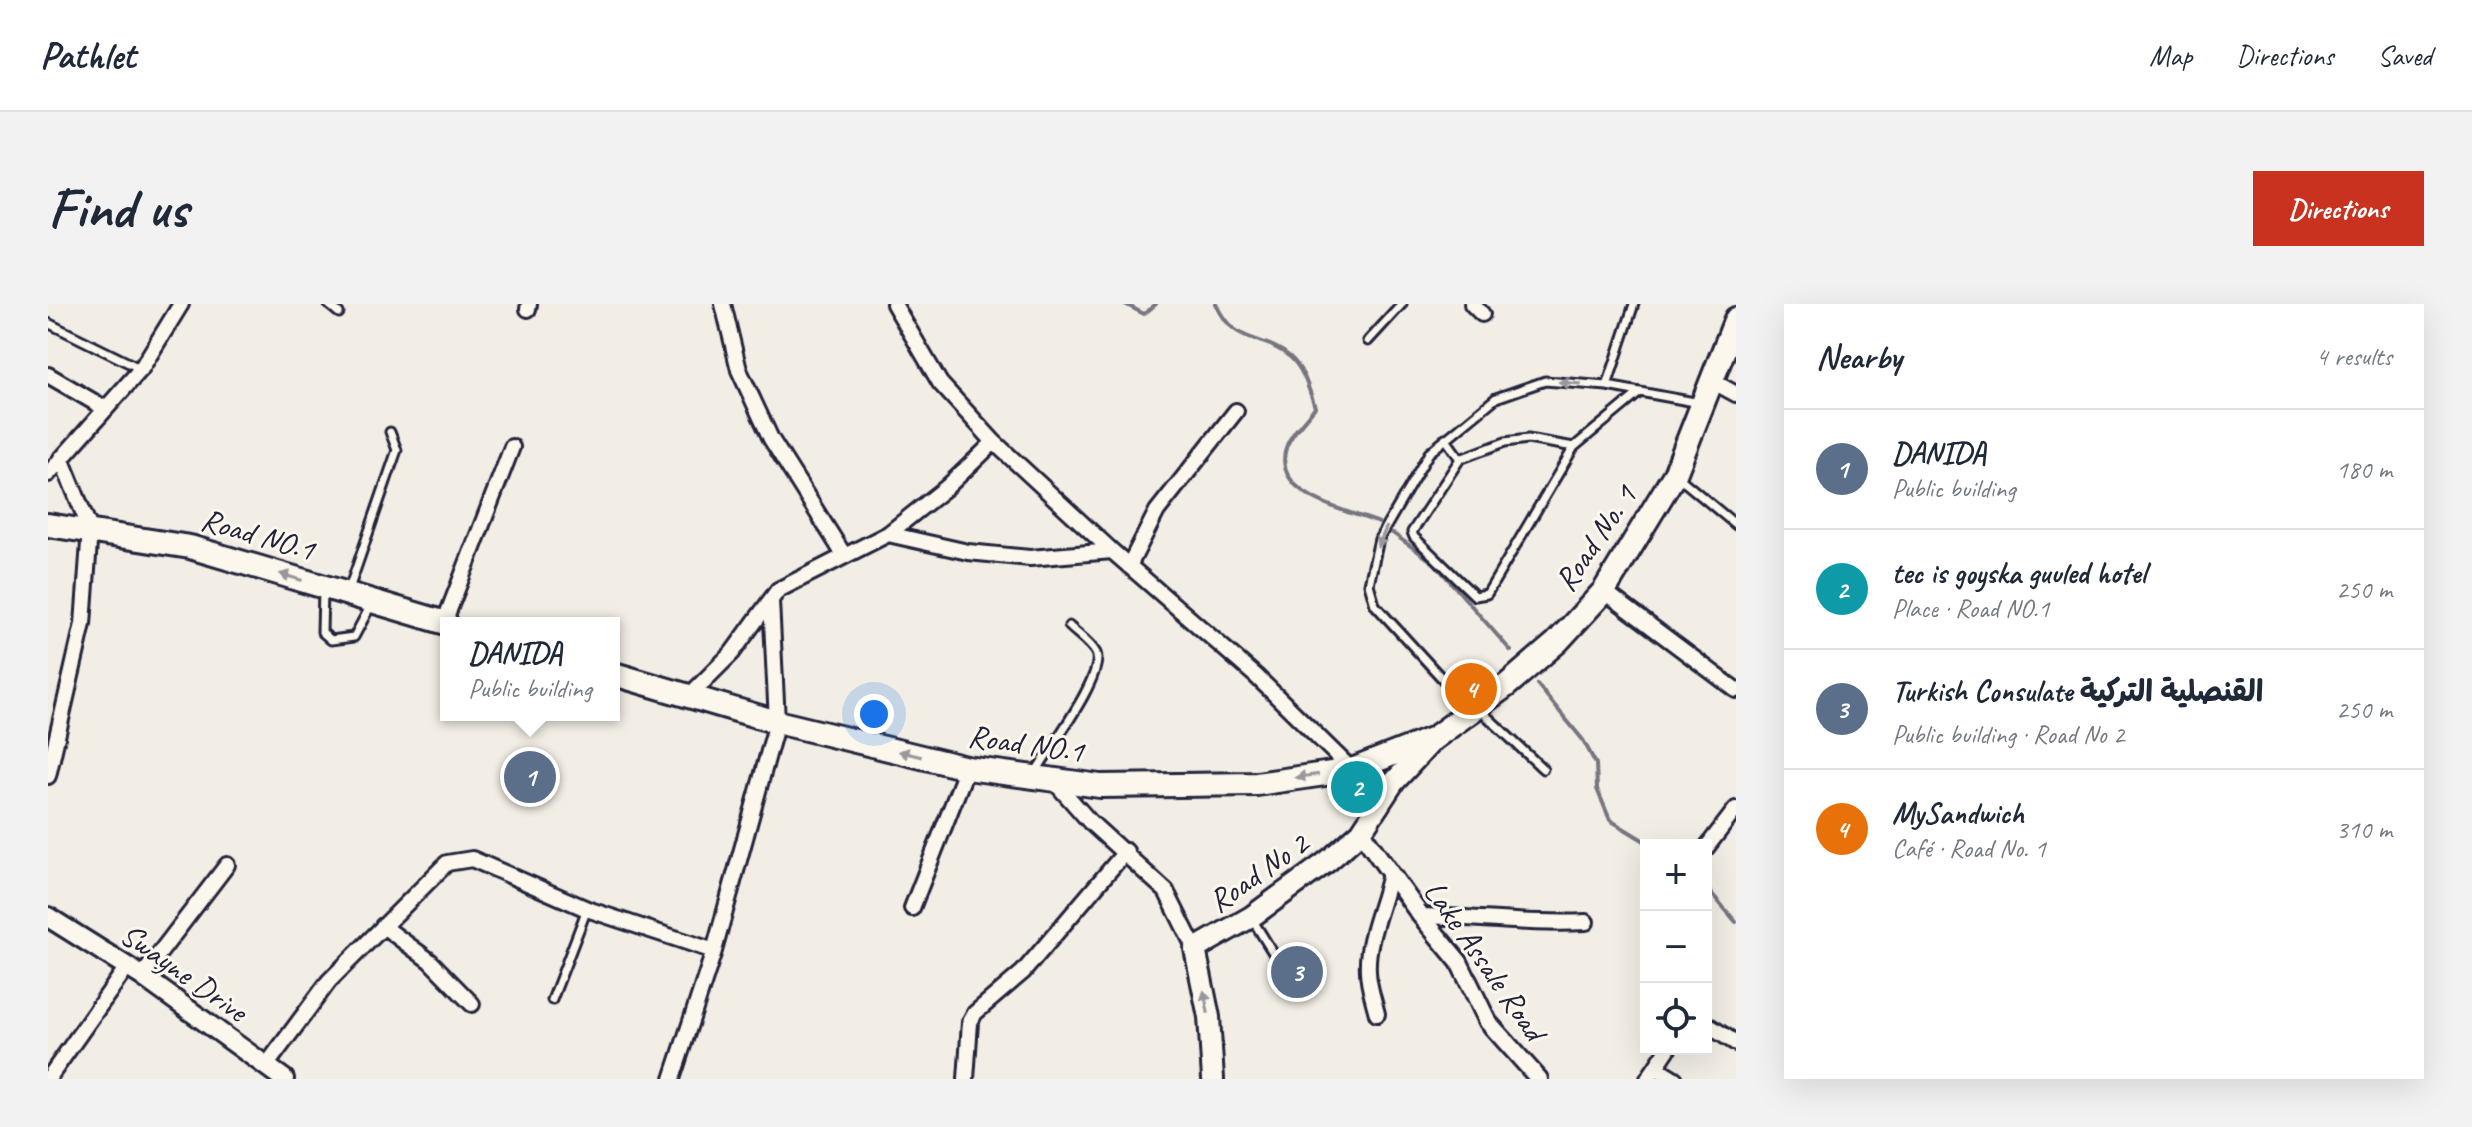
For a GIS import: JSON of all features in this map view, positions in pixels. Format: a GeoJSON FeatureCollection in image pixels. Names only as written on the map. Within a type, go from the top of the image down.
{"type":"FeatureCollection","features":[{"type":"Feature","properties":{"kind":"highway","name":"Road No. 1"},"geometry":{"type":"LineString","coordinates":[[1434,738],[1557,642],[1604,591],[1675,474],[1736,319]]}},
{"type":"Feature","properties":{"kind":"highway","name":"Road NO.1"},"geometry":{"type":"LineString","coordinates":[[48,525],[90,529],[190,547],[440,622]]}},
{"type":"Feature","properties":{"kind":"highway","name":"Road NO.1"},"geometry":{"type":"LineString","coordinates":[[620,676],[777,722],[967,768],[1100,786],[1257,784],[1352,770],[1434,738]]}},
{"type":"Feature","properties":{"kind":"highway"},"geometry":{"type":"LineString","coordinates":[[1352,770],[1365,783],[1377,805]]}},
{"type":"Feature","properties":{"kind":"main road","name":"Road No 2"},"geometry":{"type":"LineString","coordinates":[[1213,1079],[1209,1017],[1195,949],[1251,917],[1328,861],[1361,832],[1377,805],[1434,738]]}},
{"type":"Feature","properties":{"kind":"main road","name":"Swayne Drive"},"geometry":{"type":"LineString","coordinates":[[48,917],[134,972],[284,1079]]}},
{"type":"Feature","properties":{"kind":"street"},"geometry":{"type":"LineString","coordinates":[[48,474],[141,369],[181,304]]}},
{"type":"Feature","properties":{"kind":"street"},"geometry":{"type":"LineString","coordinates":[[723,304],[739,370],[771,439],[844,555]]}},
{"type":"Feature","properties":{"kind":"street"},"geometry":{"type":"LineString","coordinates":[[894,304],[940,383],[994,442],[1112,551],[1256,676],[1352,770]]}},
{"type":"Feature","properties":{"kind":"street"},"geometry":{"type":"LineString","coordinates":[[48,375],[106,409]]}},
{"type":"Feature","properties":{"kind":"street"},"geometry":{"type":"LineString","coordinates":[[1712,381],[1736,394]]}},
{"type":"Feature","properties":{"kind":"street"},"geometry":{"type":"LineString","coordinates":[[1129,566],[1157,511],[1236,411]]}},
{"type":"Feature","properties":{"kind":"street"},"geometry":{"type":"LineString","coordinates":[[688,697],[732,653],[790,581],[888,534],[947,487],[994,442]]}},
{"type":"Feature","properties":{"kind":"street"},"geometry":{"type":"LineString","coordinates":[[447,617],[512,447]]}},
{"type":"Feature","properties":{"kind":"street"},"geometry":{"type":"LineString","coordinates":[[48,776],[83,624],[90,529],[61,458]]}},
{"type":"Feature","properties":{"kind":"street"},"geometry":{"type":"LineString","coordinates":[[888,534],[968,552],[1030,558],[1112,551]]}},
{"type":"Feature","properties":{"kind":"street"},"geometry":{"type":"LineString","coordinates":[[1604,591],[1736,690]]}},
{"type":"Feature","properties":{"kind":"street"},"geometry":{"type":"LineString","coordinates":[[672,1079],[714,951],[777,722],[771,601]]}},
{"type":"Feature","properties":{"kind":"street"},"geometry":{"type":"LineString","coordinates":[[912,908],[967,768]]}},
{"type":"Feature","properties":{"kind":"street"},"geometry":{"type":"LineString","coordinates":[[1043,778],[1166,891],[1195,949]]}},
{"type":"Feature","properties":{"kind":"street"},"geometry":{"type":"LineString","coordinates":[[1712,840],[1736,809]]}},
{"type":"Feature","properties":{"kind":"street","name":"Lake Assale Road"},"geometry":{"type":"LineString","coordinates":[[1361,832],[1421,916],[1459,962],[1488,1022],[1539,1079]]}},
{"type":"Feature","properties":{"kind":"street"},"geometry":{"type":"LineString","coordinates":[[966,1079],[970,1022],[975,1013],[1023,972],[1126,851]]}},
{"type":"Feature","properties":{"kind":"street"},"geometry":{"type":"LineString","coordinates":[[266,1066],[329,981],[447,863],[459,858],[472,859],[587,909],[714,951]]}},
{"type":"Feature","properties":{"kind":"street"},"geometry":{"type":"LineString","coordinates":[[48,1079],[134,972],[227,865]]}},
{"type":"Feature","properties":{"kind":"street"},"geometry":{"type":"LineString","coordinates":[[1377,1014],[1367,972],[1369,942],[1383,908],[1390,873]]}},
{"type":"Feature","properties":{"kind":"street"},"geometry":{"type":"LineString","coordinates":[[1421,916],[1470,916],[1532,925],[1586,922]]}},
{"type":"Feature","properties":{"kind":"street"},"geometry":{"type":"LineString","coordinates":[[383,926],[430,961],[472,1004]]}},
{"type":"Feature","properties":{"kind":"street"},"geometry":{"type":"LineString","coordinates":[[1712,1028],[1736,1043]]}},
{"type":"Feature","properties":{"kind":"street"},"geometry":{"type":"LineString","coordinates":[[1664,1055],[1653,1073],[1675,1079]]}},
{"type":"Feature","properties":{"kind":"lane"},"geometry":{"type":"LineString","coordinates":[[328,304],[339,313]]}},
{"type":"Feature","properties":{"kind":"lane"},"geometry":{"type":"LineString","coordinates":[[1368,341],[1402,304]]}},
{"type":"Feature","properties":{"kind":"lane"},"geometry":{"type":"LineString","coordinates":[[1607,386],[1634,304]]}},
{"type":"Feature","properties":{"kind":"lane"},"geometry":{"type":"LineString","coordinates":[[48,323],[141,369]]}},
{"type":"Feature","properties":{"kind":"lane"},"geometry":{"type":"LineString","coordinates":[[1543,769],[1474,709],[1375,605],[1369,584],[1379,539],[1429,453],[1496,398],[1545,381],[1607,386],[1702,404]]}},
{"type":"Feature","properties":{"kind":"lane"},"geometry":{"type":"LineString","coordinates":[[1574,447],[1528,439],[1505,442],[1460,459],[1412,532],[1475,596],[1487,594],[1574,447],[1639,393]]}},
{"type":"Feature","properties":{"kind":"lane"},"geometry":{"type":"LineString","coordinates":[[347,594],[397,450],[390,432]]}},
{"type":"Feature","properties":{"kind":"lane"},"geometry":{"type":"LineString","coordinates":[[1445,438],[1460,459]]}},
{"type":"Feature","properties":{"kind":"lane"},"geometry":{"type":"LineString","coordinates":[[1675,474],[1736,525]]}},
{"type":"Feature","properties":{"kind":"lane"},"geometry":{"type":"LineString","coordinates":[[323,587],[322,632],[331,640],[354,637],[372,603]]}},
{"type":"Feature","properties":{"kind":"lane"},"geometry":{"type":"LineString","coordinates":[[1043,778],[1092,682],[1098,661],[1095,651],[1069,626]]}},
{"type":"Feature","properties":{"kind":"lane"},"geometry":{"type":"LineString","coordinates":[[552,1000],[587,909]]}},
{"type":"Feature","properties":{"kind":"lane"},"geometry":{"type":"LineString","coordinates":[[1251,917],[1298,993]]}},
{"type":"Feature","properties":{"kind":"waterway"},"geometry":{"type":"LineString","coordinates":[[1125,304],[1144,314],[1156,304]]}},
{"type":"Feature","properties":{"kind":"waterway"},"geometry":{"type":"LineString","coordinates":[[1216,304],[1232,327],[1290,357],[1306,380],[1315,407],[1286,448],[1285,465],[1290,479],[1316,499],[1379,523]]}},
{"type":"Feature","properties":{"kind":"waterway"},"geometry":{"type":"LineString","coordinates":[[1391,532],[1434,563],[1511,651]]}},
{"type":"Feature","properties":{"kind":"waterway"},"geometry":{"type":"LineString","coordinates":[[1537,684],[1583,740],[1596,764],[1597,789],[1610,820],[1641,839]]}},
{"type":"Feature","properties":{"kind":"waterway"},"geometry":{"type":"LineString","coordinates":[[1712,894],[1736,922]]}},
{"type":"Feature","properties":{"kind":"place","name":"MySandwich"},"geometry":{"type":"Point","coordinates":[1471,689]}},
{"type":"Feature","properties":{"kind":"place","name":"DANIDA"},"geometry":{"type":"Point","coordinates":[530,777]}},
{"type":"Feature","properties":{"kind":"place","name":"tec is goyska guuled hotel"},"geometry":{"type":"Point","coordinates":[1357,787]}},
{"type":"Feature","properties":{"kind":"place","name":"Turkish Consulate القنصلية التركية"},"geometry":{"type":"Point","coordinates":[1297,972]}}]}
